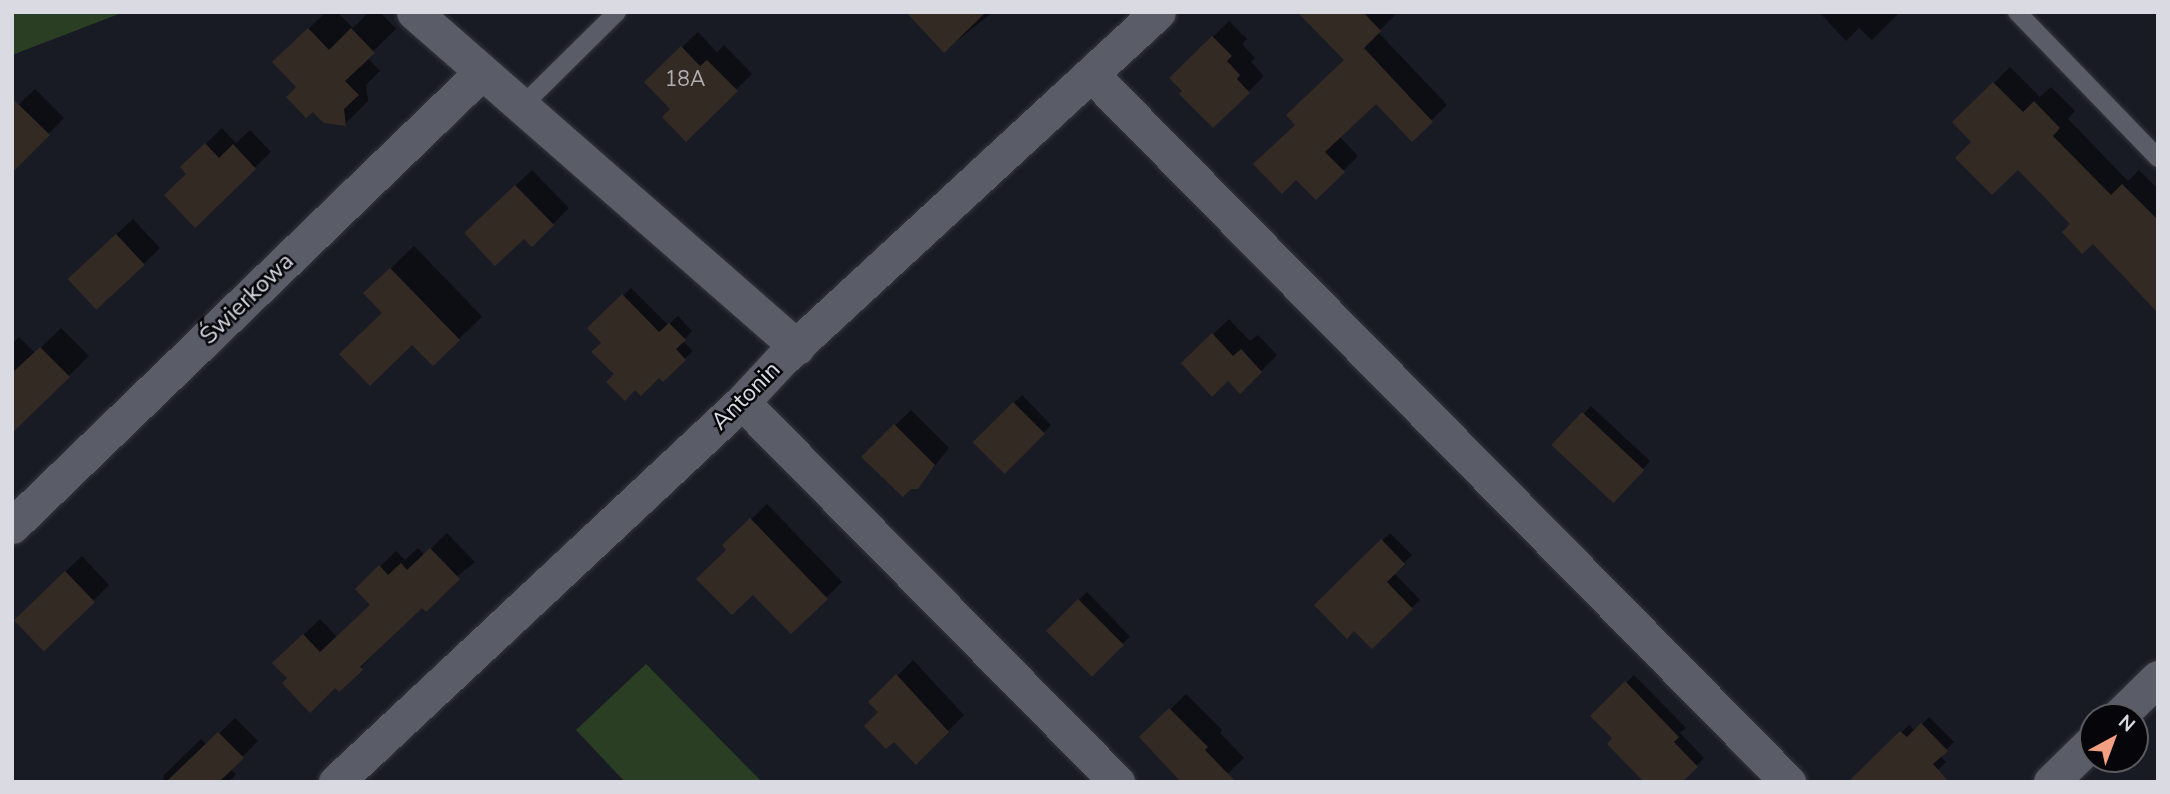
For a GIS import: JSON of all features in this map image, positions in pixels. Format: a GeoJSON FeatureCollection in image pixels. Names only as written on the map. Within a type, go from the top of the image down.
{"type":"FeatureCollection","features":[{"type":"Feature","properties":{"kind":"street"},"geometry":{"type":"LineString","coordinates":[[414,12],[797,347]]}},
{"type":"Feature","properties":{"kind":"street","name":"Antonin"},"geometry":{"type":"LineString","coordinates":[[336,782],[743,402],[797,347],[1158,12]]}},
{"type":"Feature","properties":{"kind":"street","name":"Świerkowa"},"geometry":{"type":"LineString","coordinates":[[12,526],[482,72]]}},
{"type":"Feature","properties":{"kind":"street"},"geometry":{"type":"LineString","coordinates":[[1091,74],[1788,782]]}},
{"type":"Feature","properties":{"kind":"street"},"geometry":{"type":"LineString","coordinates":[[743,402],[1116,782]]}},
{"type":"Feature","properties":{"kind":"street"},"geometry":{"type":"LineString","coordinates":[[2132,703],[2158,678]]}},
{"type":"Feature","properties":{"kind":"street"},"geometry":{"type":"LineString","coordinates":[[2051,782],[2079,755]]}},
{"type":"Feature","properties":{"kind":"lane"},"geometry":{"type":"LineString","coordinates":[[521,107],[617,12]]}},
{"type":"Feature","properties":{"kind":"lane"},"geometry":{"type":"LineString","coordinates":[[2017,12],[2158,158]]}},
{"type":"Feature","properties":{"kind":"green space"},"geometry":{"type":"Polygon","coordinates":[[[12,12],[124,12],[12,55],[12,12]]]}},
{"type":"Feature","properties":{"kind":"green space"},"geometry":{"type":"Polygon","coordinates":[[[646,664],[762,782],[625,782],[576,730],[646,664]]]}},
{"type":"Feature","properties":{"kind":"building"},"geometry":{"type":"Polygon","coordinates":[[[906,12],[986,12],[944,53],[906,12]]]}},
{"type":"Feature","properties":{"kind":"building"},"geometry":{"type":"Polygon","coordinates":[[[1297,12],[1363,12],[1381,31],[1364,48],[1433,122],[1412,142],[1376,104],[1325,152],[1345,172],[1316,200],[1296,180],[1282,194],[1253,164],[1295,125],[1286,115],[1344,60],[1297,12]]]}},
{"type":"Feature","properties":{"kind":"building"},"geometry":{"type":"Polygon","coordinates":[[[308,28],[329,50],[351,28],[375,53],[345,81],[359,95],[344,109],[346,126],[324,123],[313,112],[306,118],[286,97],[296,87],[272,62],[308,28]]]}},
{"type":"Feature","properties":{"kind":"building"},"geometry":{"type":"Polygon","coordinates":[[[1212,36],[1232,56],[1227,61],[1240,75],[1237,79],[1250,93],[1213,128],[1179,94],[1182,91],[1169,78],[1212,36]]]}},
{"type":"Feature","properties":{"kind":"building"},"geometry":{"type":"Polygon","coordinates":[[[681,46],[700,66],[707,60],[738,91],[686,142],[662,117],[670,109],[644,82],[681,46]]]}},
{"type":"Feature","properties":{"kind":"building"},"geometry":{"type":"Polygon","coordinates":[[[1993,82],[2023,112],[2034,101],[2060,128],[2053,136],[2111,195],[2122,184],[2158,220],[2158,313],[2093,244],[2082,254],[2062,232],[2070,224],[2018,170],[1992,195],[1955,158],[1971,142],[1952,122],[1993,82]]]}},
{"type":"Feature","properties":{"kind":"building"},"geometry":{"type":"Polygon","coordinates":[[[12,98],[50,135],[12,173],[12,98]]]}},
{"type":"Feature","properties":{"kind":"building"},"geometry":{"type":"Polygon","coordinates":[[[205,143],[219,158],[233,144],[256,169],[195,228],[164,195],[186,174],[180,167],[205,143]]]}},
{"type":"Feature","properties":{"kind":"building"},"geometry":{"type":"Polygon","coordinates":[[[515,185],[554,225],[532,247],[524,239],[495,266],[464,233],[515,185]]]}},
{"type":"Feature","properties":{"kind":"building"},"geometry":{"type":"Polygon","coordinates":[[[116,234],[145,265],[96,310],[68,279],[116,234]]]}},
{"type":"Feature","properties":{"kind":"building"},"geometry":{"type":"Polygon","coordinates":[[[390,268],[460,340],[433,366],[412,345],[370,386],[339,354],[382,313],[363,293],[390,268]]]}},
{"type":"Feature","properties":{"kind":"building"},"geometry":{"type":"Polygon","coordinates":[[[622,294],[659,332],[669,323],[686,340],[676,349],[686,360],[663,382],[659,378],[641,396],[635,390],[625,401],[606,382],[614,374],[591,352],[601,343],[587,328],[622,294]]]}},
{"type":"Feature","properties":{"kind":"building"},"geometry":{"type":"Polygon","coordinates":[[[1212,333],[1233,356],[1241,349],[1262,372],[1240,394],[1228,381],[1212,397],[1181,363],[1212,333]]]}},
{"type":"Feature","properties":{"kind":"building"},"geometry":{"type":"Polygon","coordinates":[[[40,347],[70,377],[12,433],[12,373],[40,347]]]}},
{"type":"Feature","properties":{"kind":"building"},"geometry":{"type":"Polygon","coordinates":[[[1013,402],[1045,434],[1005,474],[973,442],[1013,402]]]}},
{"type":"Feature","properties":{"kind":"building"},"geometry":{"type":"Polygon","coordinates":[[[1582,412],[1644,470],[1613,503],[1551,445],[1582,412]]]}},
{"type":"Feature","properties":{"kind":"building"},"geometry":{"type":"Polygon","coordinates":[[[894,424],[935,465],[918,489],[911,489],[903,497],[861,457],[894,424]]]}},
{"type":"Feature","properties":{"kind":"building"},"geometry":{"type":"Polygon","coordinates":[[[750,518],[828,599],[791,634],[753,595],[732,615],[696,579],[726,550],[722,545],[750,518]]]}},
{"type":"Feature","properties":{"kind":"building"},"geometry":{"type":"Polygon","coordinates":[[[1381,539],[1405,564],[1387,582],[1413,609],[1372,649],[1354,631],[1347,639],[1314,605],[1381,539]]]}},
{"type":"Feature","properties":{"kind":"building"},"geometry":{"type":"Polygon","coordinates":[[[430,548],[460,579],[426,612],[422,608],[360,667],[363,670],[339,692],[335,688],[310,713],[282,683],[287,678],[272,663],[303,634],[320,652],[370,605],[355,589],[379,565],[388,575],[401,563],[407,570],[430,548]]]}},
{"type":"Feature","properties":{"kind":"building"},"geometry":{"type":"Polygon","coordinates":[[[65,571],[95,602],[44,651],[14,620],[65,571]]]}},
{"type":"Feature","properties":{"kind":"building"},"geometry":{"type":"Polygon","coordinates":[[[1078,599],[1124,645],[1092,677],[1046,631],[1078,599]]]}},
{"type":"Feature","properties":{"kind":"building"},"geometry":{"type":"Polygon","coordinates":[[[896,674],[949,732],[916,765],[894,742],[886,749],[864,726],[878,712],[868,702],[896,674]]]}},
{"type":"Feature","properties":{"kind":"building"},"geometry":{"type":"Polygon","coordinates":[[[1625,681],[1679,737],[1674,742],[1698,767],[1682,782],[1643,781],[1607,744],[1612,738],[1590,716],[1625,681]]]}},
{"type":"Feature","properties":{"kind":"building"},"geometry":{"type":"Polygon","coordinates":[[[1169,708],[1208,747],[1205,750],[1236,782],[1181,782],[1139,737],[1169,708]]]}},
{"type":"Feature","properties":{"kind":"building"},"geometry":{"type":"Polygon","coordinates":[[[1921,723],[1948,751],[1933,764],[1949,782],[1848,782],[1900,731],[1907,737],[1921,723]]]}},
{"type":"Feature","properties":{"kind":"building"},"geometry":{"type":"Polygon","coordinates":[[[218,732],[244,758],[219,782],[166,782],[218,732]]]}}]}
